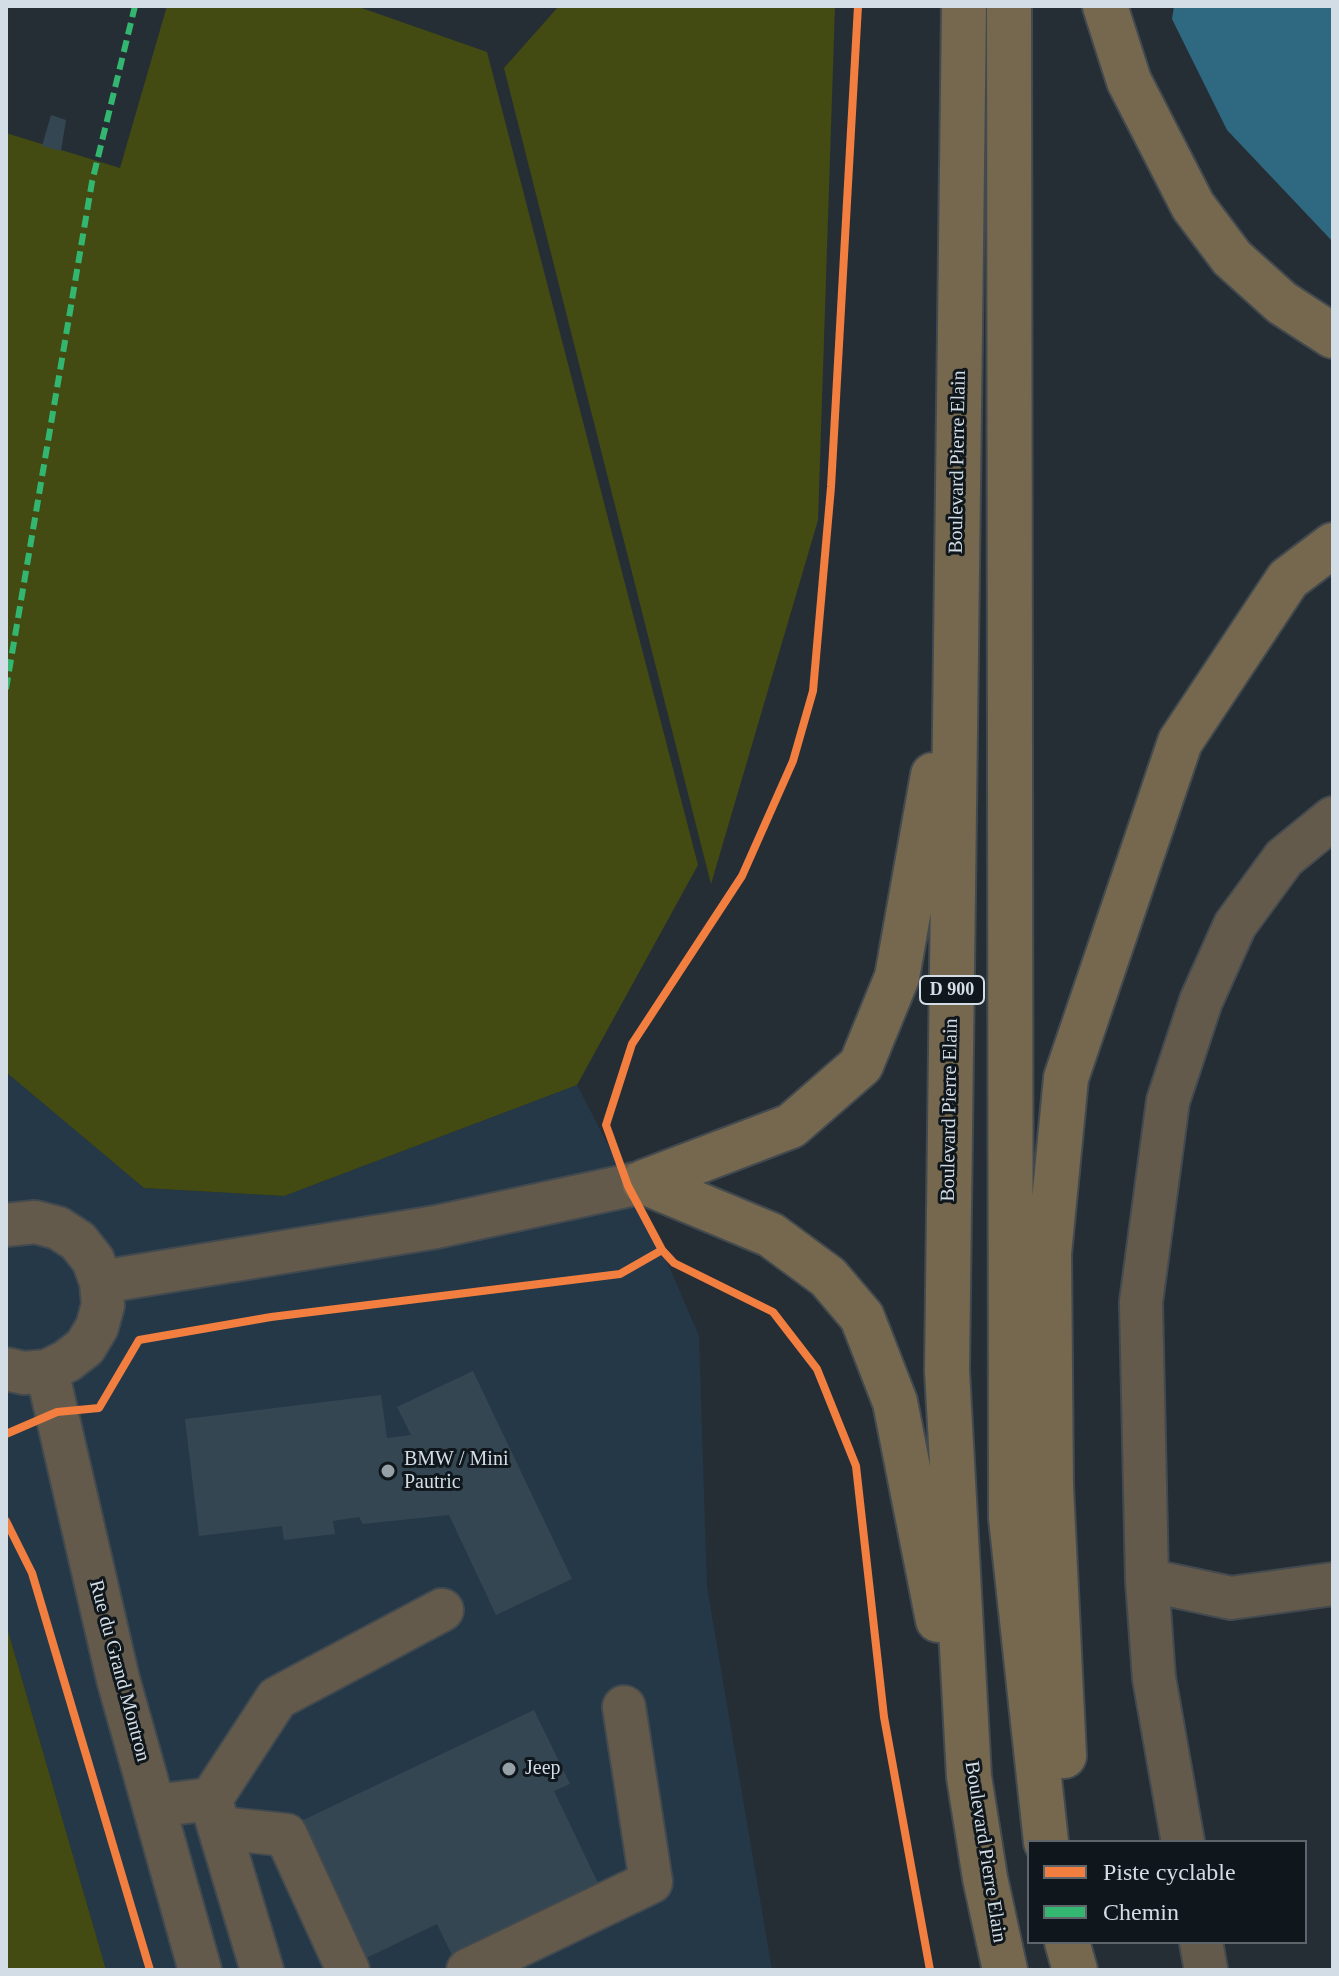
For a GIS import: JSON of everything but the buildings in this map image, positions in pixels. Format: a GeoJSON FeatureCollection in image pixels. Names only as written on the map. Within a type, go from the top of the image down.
{"type":"FeatureCollection","features":[{"type":"Feature","properties":{"kind":"main road","name":"Boulevard Pierre Elain"},"geometry":{"type":"LineString","coordinates":[[964,6],[947,1370],[969,1777],[985,1878],[1005,1970]]}},
{"type":"Feature","properties":{"kind":"main road","name":"D 900"},"geometry":{"type":"LineString","coordinates":[[1009,6],[1011,1518],[1046,1840]]}},
{"type":"Feature","properties":{"kind":"main road"},"geometry":{"type":"LineString","coordinates":[[1105,6],[1129,81],[1193,206],[1232,258],[1282,303],[1333,336]]}},
{"type":"Feature","properties":{"kind":"main road"},"geometry":{"type":"LineString","coordinates":[[1068,1840],[1051,1486],[1049,1285],[1066,1078],[1180,742],[1288,579],[1333,545]]}},
{"type":"Feature","properties":{"kind":"main road"},"geometry":{"type":"LineString","coordinates":[[644,1182],[791,1126],[861,1065],[897,977],[956,650]]}},
{"type":"Feature","properties":{"kind":"main road"},"geometry":{"type":"LineString","coordinates":[[644,1182],[771,1235],[828,1277],[862,1317],[895,1402],[969,1777]]}},
{"type":"Feature","properties":{"kind":"street"},"geometry":{"type":"LineString","coordinates":[[1183,1840],[1154,1678],[1147,1580],[1141,1302],[1168,1101],[1201,1001],[1235,925],[1284,858],[1333,818]]}},
{"type":"Feature","properties":{"kind":"street"},"geometry":{"type":"LineString","coordinates":[[101,1282],[436,1227],[644,1182]]}},
{"type":"Feature","properties":{"kind":"street"},"geometry":{"type":"LineString","coordinates":[[6,1369],[24,1373],[47,1371],[67,1361],[85,1347],[97,1327],[103,1305],[101,1282],[93,1260],[78,1241],[58,1228],[8,1219]]}},
{"type":"Feature","properties":{"kind":"street","name":"Rue du Grand Montron"},"geometry":{"type":"LineString","coordinates":[[47,1371],[118,1679],[200,1970]]}},
{"type":"Feature","properties":{"kind":"street"},"geometry":{"type":"LineString","coordinates":[[1147,1580],[1231,1598],[1333,1584]]}},
{"type":"Feature","properties":{"kind":"street"},"geometry":{"type":"LineString","coordinates":[[262,1970],[215,1814],[277,1698],[442,1610]]}},
{"type":"Feature","properties":{"kind":"street"},"geometry":{"type":"LineString","coordinates":[[468,1970],[651,1882],[624,1707]]}},
{"type":"Feature","properties":{"kind":"street"},"geometry":{"type":"LineString","coordinates":[[155,1806],[215,1814],[286,1835],[348,1970]]}},
{"type":"Feature","properties":{"kind":"street"},"geometry":{"type":"LineString","coordinates":[[1201,1944],[1206,1970]]}},
{"type":"Feature","properties":{"kind":"shaded area"},"geometry":{"type":"Polygon","coordinates":[[[6,1072],[144,1188],[284,1196],[577,1085],[662,1250],[699,1336],[707,1587],[772,1970],[106,1970],[6,1624],[6,1072]]]}},
{"type":"Feature","properties":{"kind":"green space"},"geometry":{"type":"Polygon","coordinates":[[[167,6],[356,6],[487,52],[698,865],[577,1085],[284,1196],[144,1188],[6,1072],[6,133],[120,168],[167,6]]]}},
{"type":"Feature","properties":{"kind":"green space"},"geometry":{"type":"Polygon","coordinates":[[[559,6],[835,6],[818,520],[711,884],[504,68],[559,6]]]}},
{"type":"Feature","properties":{"kind":"green space"},"geometry":{"type":"Polygon","coordinates":[[[6,1624],[106,1970],[6,1970],[6,1624]]]}},
{"type":"Feature","properties":{"kind":"water"},"geometry":{"type":"Polygon","coordinates":[[[1174,6],[1333,6],[1333,242],[1227,130],[1172,19],[1174,6]]]}},
{"type":"Feature","properties":{"kind":"marked path"},"geometry":{"type":"LineString","coordinates":[[6,689],[92,182],[135,6]]}},
{"type":"Feature","properties":{"kind":"cycle path"},"geometry":{"type":"LineString","coordinates":[[858,6],[831,487],[813,691],[793,761],[742,876],[632,1044],[606,1125],[628,1186],[662,1250],[674,1263],[773,1312],[817,1369],[856,1466],[884,1717],[930,1970]]}},
{"type":"Feature","properties":{"kind":"cycle path"},"geometry":{"type":"LineString","coordinates":[[6,1434],[57,1412],[99,1408],[139,1340],[271,1317],[620,1274],[662,1250]]}},
{"type":"Feature","properties":{"kind":"cycle path"},"geometry":{"type":"LineString","coordinates":[[6,1521],[32,1573],[150,1970]]}},
{"type":"Feature","properties":{"kind":"place","name":"BMW / Mini Pautric"},"geometry":{"type":"Point","coordinates":[388,1471]}},
{"type":"Feature","properties":{"kind":"place","name":"Jeep"},"geometry":{"type":"Point","coordinates":[509,1769]}}]}
